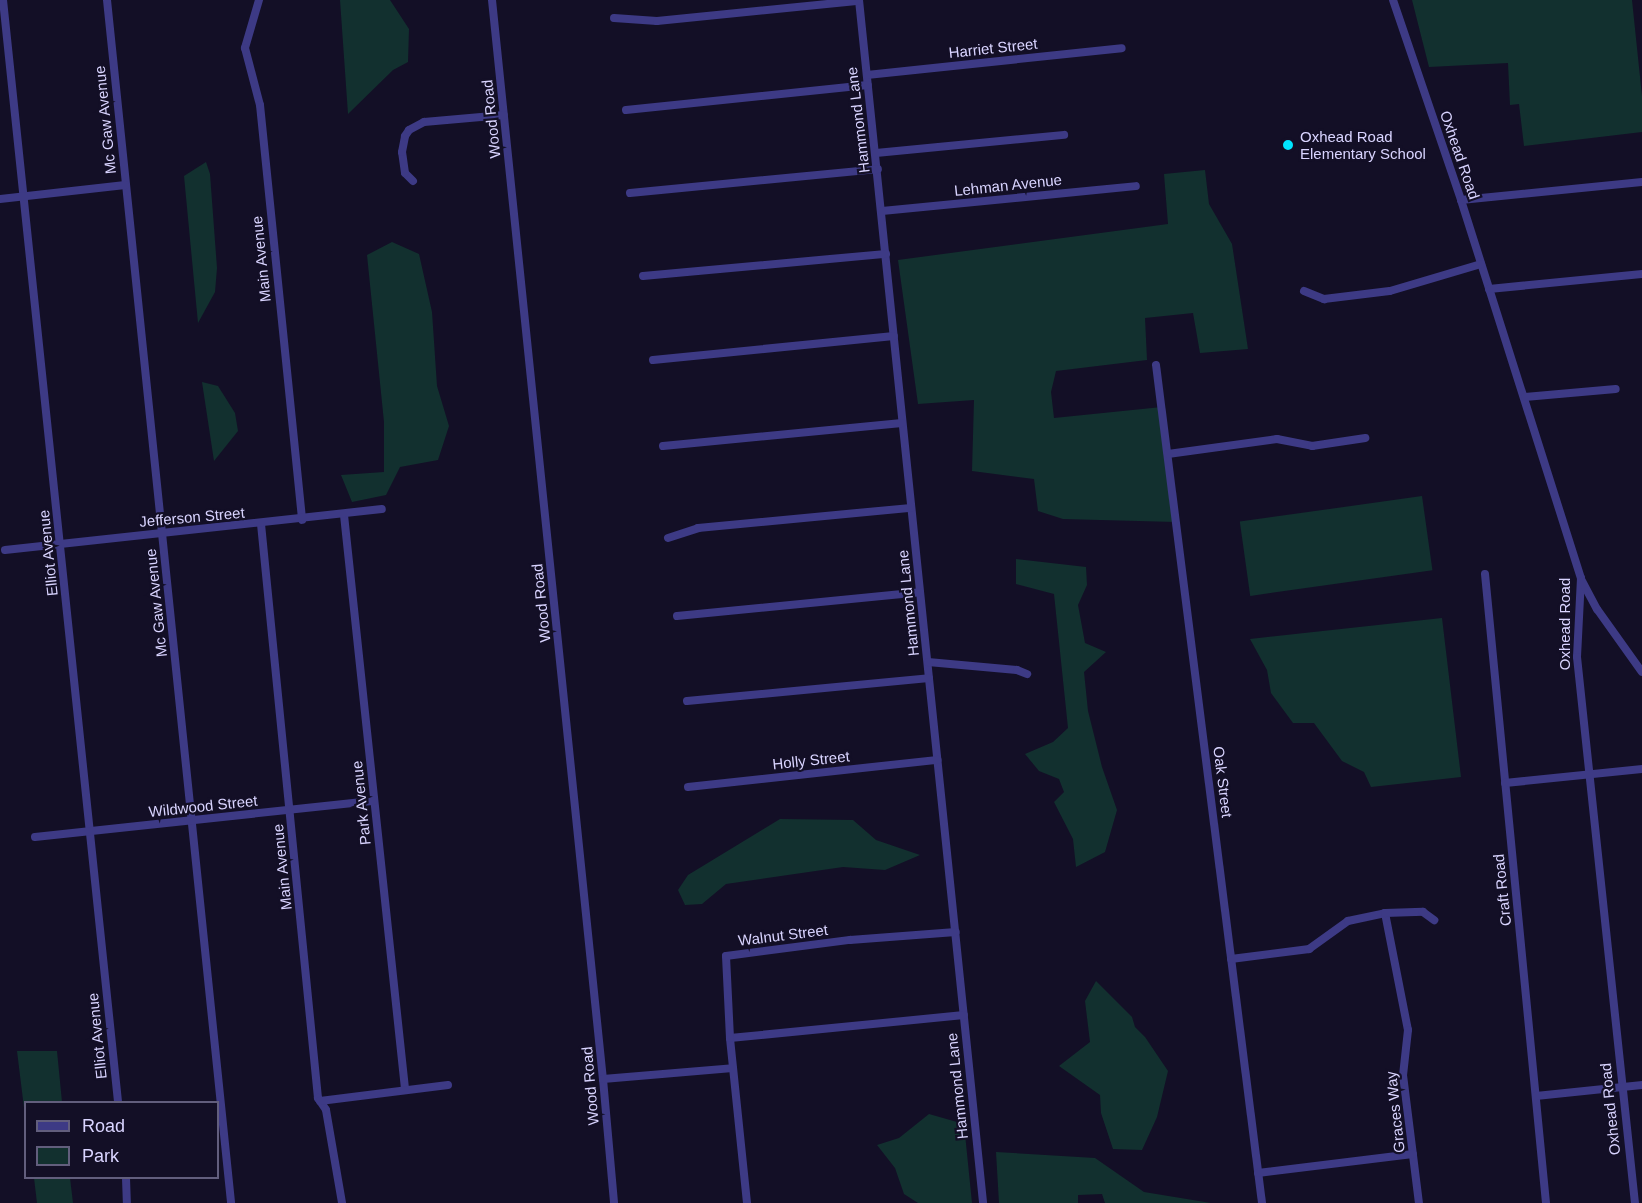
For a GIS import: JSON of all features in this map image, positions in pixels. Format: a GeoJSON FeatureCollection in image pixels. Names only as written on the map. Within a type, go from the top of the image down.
{"type":"FeatureCollection","features":[{"type":"Feature","properties":{"kind":"street","name":"Elliot Avenue"},"geometry":{"type":"LineString","coordinates":[[3,0],[62,544],[118,1101]]}},
{"type":"Feature","properties":{"kind":"street","name":"Mc Gaw Avenue"},"geometry":{"type":"LineString","coordinates":[[106,0],[231,1203]]}},
{"type":"Feature","properties":{"kind":"street","name":"Main Avenue"},"geometry":{"type":"LineString","coordinates":[[259,0],[245,48],[260,105],[302,520]]}},
{"type":"Feature","properties":{"kind":"street","name":"Wood Road"},"geometry":{"type":"LineString","coordinates":[[492,0],[614,1203]]}},
{"type":"Feature","properties":{"kind":"street"},"geometry":{"type":"LineString","coordinates":[[614,18],[657,21],[859,0]]}},
{"type":"Feature","properties":{"kind":"street","name":"Hammond Lane"},"geometry":{"type":"LineString","coordinates":[[859,0],[982,1203]]}},
{"type":"Feature","properties":{"kind":"street","name":"Oxhead Road"},"geometry":{"type":"LineString","coordinates":[[1393,0],[1525,397],[1581,579],[1577,657],[1635,1203]]}},
{"type":"Feature","properties":{"kind":"street","name":"Harriet Street"},"geometry":{"type":"LineString","coordinates":[[867,75],[1122,48]]}},
{"type":"Feature","properties":{"kind":"street"},"geometry":{"type":"LineString","coordinates":[[627,110],[868,85]]}},
{"type":"Feature","properties":{"kind":"street"},"geometry":{"type":"LineString","coordinates":[[413,181],[405,173],[402,152],[405,136],[409,130],[424,122],[504,115]]}},
{"type":"Feature","properties":{"kind":"street"},"geometry":{"type":"LineString","coordinates":[[876,153],[1064,135]]}},
{"type":"Feature","properties":{"kind":"street"},"geometry":{"type":"LineString","coordinates":[[630,193],[878,170]]}},
{"type":"Feature","properties":{"kind":"street"},"geometry":{"type":"LineString","coordinates":[[1461,200],[1642,182]]}},
{"type":"Feature","properties":{"kind":"street"},"geometry":{"type":"LineString","coordinates":[[0,199],[125,185]]}},
{"type":"Feature","properties":{"kind":"street","name":"Lehman Avenue"},"geometry":{"type":"LineString","coordinates":[[882,211],[1136,186]]}},
{"type":"Feature","properties":{"kind":"street"},"geometry":{"type":"LineString","coordinates":[[643,276],[886,254]]}},
{"type":"Feature","properties":{"kind":"street"},"geometry":{"type":"LineString","coordinates":[[1304,291],[1324,299],[1390,291],[1481,264]]}},
{"type":"Feature","properties":{"kind":"street"},"geometry":{"type":"LineString","coordinates":[[1489,289],[1642,274]]}},
{"type":"Feature","properties":{"kind":"street"},"geometry":{"type":"LineString","coordinates":[[653,360],[894,336]]}},
{"type":"Feature","properties":{"kind":"street","name":"Oak Street"},"geometry":{"type":"LineString","coordinates":[[1156,365],[1262,1203]]}},
{"type":"Feature","properties":{"kind":"street"},"geometry":{"type":"LineString","coordinates":[[1525,397],[1616,389]]}},
{"type":"Feature","properties":{"kind":"street"},"geometry":{"type":"LineString","coordinates":[[663,446],[902,423]]}},
{"type":"Feature","properties":{"kind":"street"},"geometry":{"type":"LineString","coordinates":[[1168,454],[1277,439],[1312,446],[1365,438]]}},
{"type":"Feature","properties":{"kind":"street"},"geometry":{"type":"LineString","coordinates":[[668,538],[698,528],[911,508]]}},
{"type":"Feature","properties":{"kind":"street","name":"Jefferson Street"},"geometry":{"type":"LineString","coordinates":[[5,550],[382,510]]}},
{"type":"Feature","properties":{"kind":"street","name":"Park Avenue"},"geometry":{"type":"LineString","coordinates":[[344,514],[405,1089]]}},
{"type":"Feature","properties":{"kind":"street","name":"Main Avenue"},"geometry":{"type":"LineString","coordinates":[[261,524],[320,1101],[326,1110],[342,1203]]}},
{"type":"Feature","properties":{"kind":"street","name":"Craft Road"},"geometry":{"type":"LineString","coordinates":[[1485,574],[1546,1203]]}},
{"type":"Feature","properties":{"kind":"street"},"geometry":{"type":"LineString","coordinates":[[1581,579],[1597,609],[1642,672]]}},
{"type":"Feature","properties":{"kind":"street"},"geometry":{"type":"LineString","coordinates":[[677,616],[920,592]]}},
{"type":"Feature","properties":{"kind":"street"},"geometry":{"type":"LineString","coordinates":[[928,662],[1017,670],[1027,674]]}},
{"type":"Feature","properties":{"kind":"street"},"geometry":{"type":"LineString","coordinates":[[687,701],[929,678]]}},
{"type":"Feature","properties":{"kind":"street","name":"Holly Street"},"geometry":{"type":"LineString","coordinates":[[688,787],[938,760]]}},
{"type":"Feature","properties":{"kind":"street"},"geometry":{"type":"LineString","coordinates":[[1505,783],[1642,769]]}},
{"type":"Feature","properties":{"kind":"street","name":"Wildwood Street"},"geometry":{"type":"LineString","coordinates":[[35,837],[374,801]]}},
{"type":"Feature","properties":{"kind":"street"},"geometry":{"type":"LineString","coordinates":[[1231,959],[1309,949],[1348,921],[1385,913],[1423,912],[1434,920]]}},
{"type":"Feature","properties":{"kind":"street","name":"Graces Way"},"geometry":{"type":"LineString","coordinates":[[1385,913],[1408,1030],[1403,1075],[1419,1203]]}},
{"type":"Feature","properties":{"kind":"street","name":"Walnut Street"},"geometry":{"type":"LineString","coordinates":[[747,1203],[730,1038],[726,956],[850,940],[956,932]]}},
{"type":"Feature","properties":{"kind":"street"},"geometry":{"type":"LineString","coordinates":[[730,1038],[964,1015]]}},
{"type":"Feature","properties":{"kind":"street"},"geometry":{"type":"LineString","coordinates":[[603,1079],[733,1068]]}},
{"type":"Feature","properties":{"kind":"street"},"geometry":{"type":"LineString","coordinates":[[320,1101],[448,1085]]}},
{"type":"Feature","properties":{"kind":"street"},"geometry":{"type":"LineString","coordinates":[[1536,1096],[1642,1085]]}},
{"type":"Feature","properties":{"kind":"street"},"geometry":{"type":"LineString","coordinates":[[1258,1173],[1413,1154]]}},
{"type":"Feature","properties":{"kind":"street"},"geometry":{"type":"LineString","coordinates":[[126,1179],[127,1203]]}},
{"type":"Feature","properties":{"kind":"green space"},"geometry":{"type":"Polygon","coordinates":[[[340,0],[390,0],[409,29],[408,62],[393,70],[348,114],[340,0]]]}},
{"type":"Feature","properties":{"kind":"green space"},"geometry":{"type":"Polygon","coordinates":[[[1412,0],[1632,0],[1642,96],[1642,132],[1524,146],[1519,104],[1510,105],[1508,63],[1429,67],[1412,0]]]}},
{"type":"Feature","properties":{"kind":"green space"},"geometry":{"type":"Polygon","coordinates":[[[206,162],[210,174],[217,268],[215,292],[198,323],[184,176],[206,162]]]}},
{"type":"Feature","properties":{"kind":"green space"},"geometry":{"type":"Polygon","coordinates":[[[1205,170],[1209,204],[1232,244],[1248,349],[1200,353],[1193,313],[1145,318],[1147,360],[1056,371],[1051,392],[1054,418],[1162,407],[1176,522],[1063,519],[1038,511],[1034,479],[972,471],[974,400],[918,404],[898,260],[1168,224],[1164,174],[1205,170]]]}},
{"type":"Feature","properties":{"kind":"green space"},"geometry":{"type":"Polygon","coordinates":[[[392,242],[419,254],[432,312],[437,386],[449,426],[438,460],[400,467],[386,495],[352,502],[341,475],[384,472],[384,422],[367,255],[392,242]]]}},
{"type":"Feature","properties":{"kind":"green space"},"geometry":{"type":"Polygon","coordinates":[[[202,382],[218,386],[235,413],[238,431],[214,461],[202,382]]]}},
{"type":"Feature","properties":{"kind":"green space"},"geometry":{"type":"Polygon","coordinates":[[[1422,496],[1432,570],[1250,596],[1240,522],[1422,496]]]}},
{"type":"Feature","properties":{"kind":"green space"},"geometry":{"type":"Polygon","coordinates":[[[1016,559],[1086,567],[1087,585],[1078,605],[1085,643],[1106,652],[1084,672],[1088,711],[1102,767],[1117,810],[1105,852],[1076,867],[1073,839],[1054,802],[1064,792],[1059,779],[1039,771],[1025,754],[1053,742],[1068,728],[1054,594],[1016,584],[1016,559]]]}},
{"type":"Feature","properties":{"kind":"green space"},"geometry":{"type":"Polygon","coordinates":[[[1442,618],[1461,777],[1371,787],[1364,772],[1342,761],[1314,723],[1293,723],[1271,693],[1267,670],[1250,639],[1442,618]]]}},
{"type":"Feature","properties":{"kind":"green space"},"geometry":{"type":"Polygon","coordinates":[[[780,819],[853,820],[876,840],[920,855],[885,870],[843,867],[726,884],[702,904],[685,905],[678,890],[688,875],[780,819]]]}},
{"type":"Feature","properties":{"kind":"green space"},"geometry":{"type":"Polygon","coordinates":[[[1096,981],[1132,1017],[1135,1027],[1145,1037],[1168,1071],[1157,1117],[1142,1150],[1113,1149],[1101,1113],[1100,1095],[1059,1066],[1090,1042],[1085,1001],[1096,981]]]}},
{"type":"Feature","properties":{"kind":"green space"},"geometry":{"type":"Polygon","coordinates":[[[17,1051],[57,1051],[62,1101],[24,1101],[24,1108],[17,1051]]]}},
{"type":"Feature","properties":{"kind":"green space"},"geometry":{"type":"Polygon","coordinates":[[[929,1114],[964,1124],[972,1203],[918,1203],[904,1194],[895,1168],[877,1145],[899,1138],[929,1114]]]}},
{"type":"Feature","properties":{"kind":"green space"},"geometry":{"type":"Polygon","coordinates":[[[996,1152],[1095,1158],[1144,1192],[1211,1203],[1105,1203],[1102,1194],[1078,1195],[1078,1203],[999,1203],[996,1152]]]}},
{"type":"Feature","properties":{"kind":"green space"},"geometry":{"type":"Polygon","coordinates":[[[34,1179],[70,1179],[73,1203],[37,1203],[34,1179]]]}},
{"type":"Feature","properties":{"kind":"place","name":"Oxhead Road Elementary School"},"geometry":{"type":"Point","coordinates":[1288,145]}}]}
